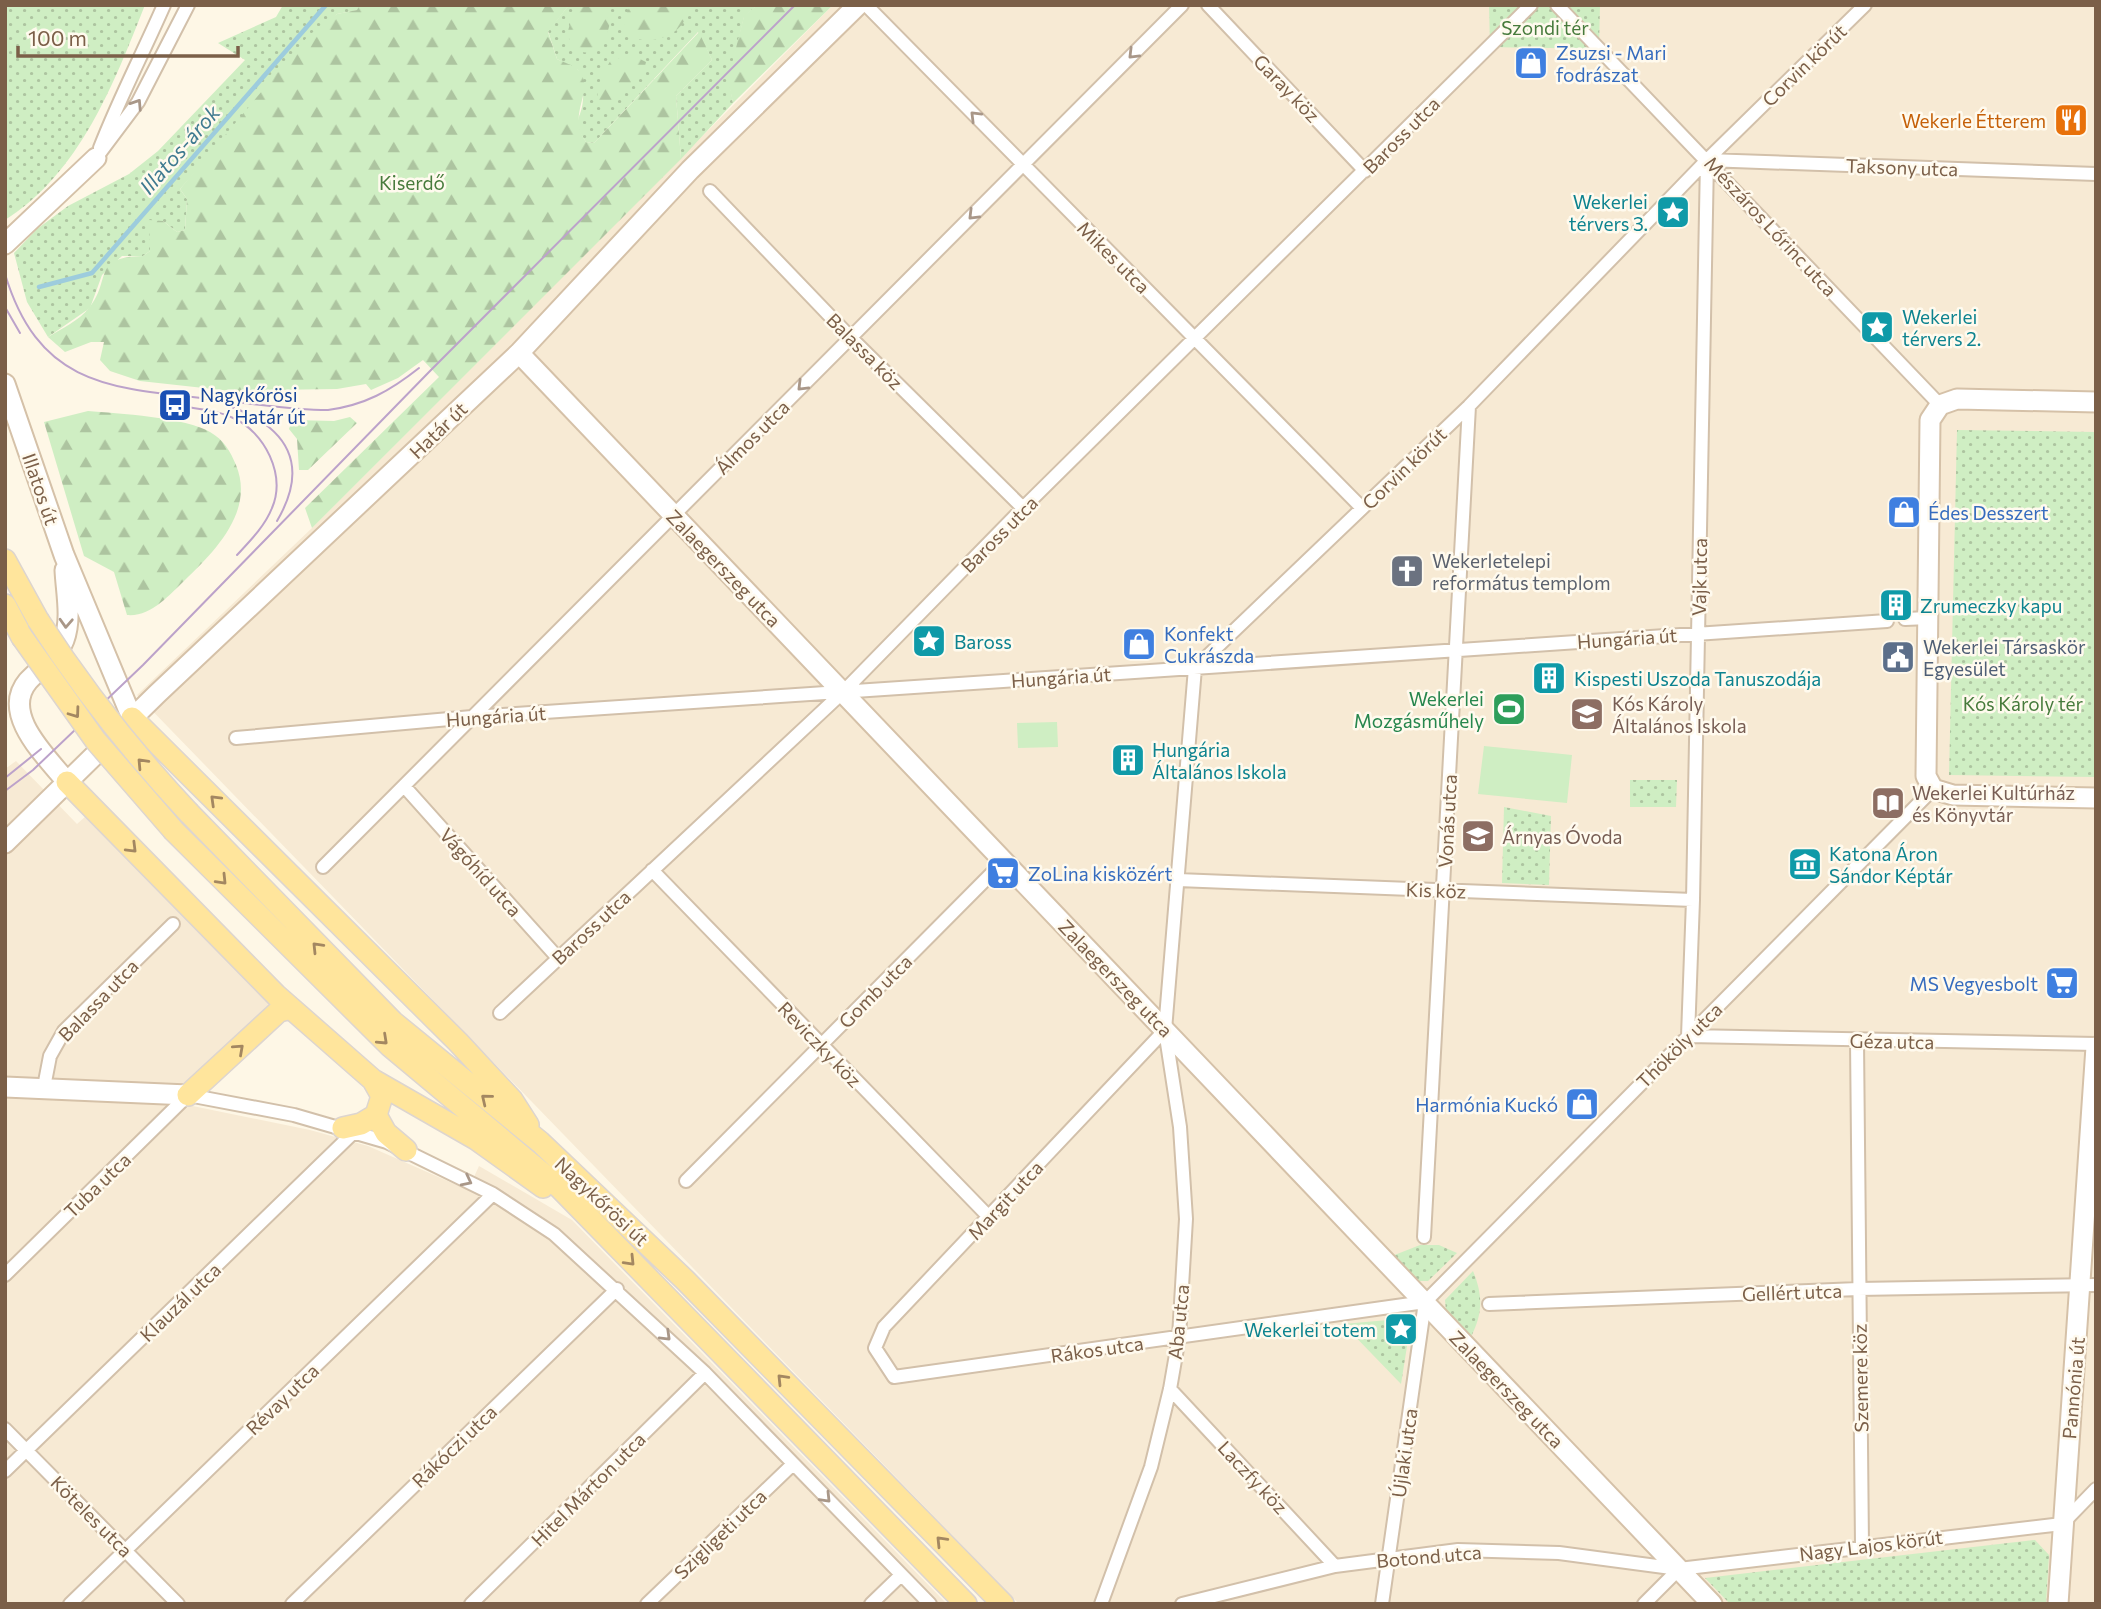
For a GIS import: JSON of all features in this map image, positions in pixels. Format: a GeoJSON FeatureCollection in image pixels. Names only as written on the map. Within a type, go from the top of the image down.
{"type":"FeatureCollection","features":[{"type":"Feature","properties":{"kind":"main road","name":"Nagykőrösi út"},"geometry":{"type":"LineString","coordinates":[[5,560],[38,620],[73,674],[127,747],[189,813],[393,1022],[540,1142],[685,1280],[1003,1604]]}},
{"type":"Feature","properties":{"kind":"main road","name":"Nagykőrösi út"},"geometry":{"type":"LineString","coordinates":[[5,605],[22,637],[96,741],[174,831],[390,1046],[531,1161],[966,1604]]}},
{"type":"Feature","properties":{"kind":"main road"},"geometry":{"type":"LineString","coordinates":[[132,718],[467,1052],[512,1100],[540,1142]]}},
{"type":"Feature","properties":{"kind":"main road"},"geometry":{"type":"LineString","coordinates":[[67,782],[291,1008],[373,1080],[476,1139],[583,1212]]}},
{"type":"Feature","properties":{"kind":"main road"},"geometry":{"type":"LineString","coordinates":[[188,1094],[279,1011],[291,1008]]}},
{"type":"Feature","properties":{"kind":"main road"},"geometry":{"type":"LineString","coordinates":[[349,1130],[376,1115],[382,1096],[373,1080]]}},
{"type":"Feature","properties":{"kind":"main road"},"geometry":{"type":"LineString","coordinates":[[376,1115],[386,1133],[406,1150]]}},
{"type":"Feature","properties":{"kind":"street"},"geometry":{"type":"LineString","coordinates":[[96,158],[121,91],[164,5]]}},
{"type":"Feature","properties":{"kind":"street"},"geometry":{"type":"LineString","coordinates":[[5,244],[96,158],[138,102],[188,5]]}},
{"type":"Feature","properties":{"kind":"street","name":"Határ út"},"geometry":{"type":"LineString","coordinates":[[5,844],[132,718],[519,353],[690,170],[858,5]]}},
{"type":"Feature","properties":{"kind":"street","name":"Mikes utca"},"geometry":{"type":"LineString","coordinates":[[866,5],[1362,508]]}},
{"type":"Feature","properties":{"kind":"street","name":"Álmos utca"},"geometry":{"type":"LineString","coordinates":[[323,867],[1182,5]]}},
{"type":"Feature","properties":{"kind":"street","name":"Garay köz"},"geometry":{"type":"LineString","coordinates":[[1208,5],[1365,171]]}},
{"type":"Feature","properties":{"kind":"street","name":"Baross utca"},"geometry":{"type":"LineString","coordinates":[[500,1013],[843,692],[1023,508],[1196,340],[1531,5]]}},
{"type":"Feature","properties":{"kind":"street","name":"Mészáros Lőrinc utca"},"geometry":{"type":"LineString","coordinates":[[1557,5],[1940,405]]}},
{"type":"Feature","properties":{"kind":"street","name":"Corvin körút"},"geometry":{"type":"LineString","coordinates":[[1195,668],[1469,406],[1707,160],[1865,5]]}},
{"type":"Feature","properties":{"kind":"street","name":"Taksony utca"},"geometry":{"type":"LineString","coordinates":[[1707,160],[2096,174]]}},
{"type":"Feature","properties":{"kind":"street","name":"Vajk utca"},"geometry":{"type":"LineString","coordinates":[[1688,1036],[1707,160]]}},
{"type":"Feature","properties":{"kind":"street","name":"Balassa köz"},"geometry":{"type":"LineString","coordinates":[[710,191],[851,338],[1023,508]]}},
{"type":"Feature","properties":{"kind":"street","name":"Zalaegerszeg utca"},"geometry":{"type":"LineString","coordinates":[[519,353],[1712,1604]]}},
{"type":"Feature","properties":{"kind":"street","name":"Illatos út"},"geometry":{"type":"LineString","coordinates":[[5,384],[8,401],[64,555],[132,718]]}},
{"type":"Feature","properties":{"kind":"street"},"geometry":{"type":"LineString","coordinates":[[2096,402],[1957,399],[1940,405],[1930,420],[1926,776],[1933,789],[1953,795],[2096,798]]}},
{"type":"Feature","properties":{"kind":"street","name":"Vonás utca"},"geometry":{"type":"LineString","coordinates":[[1424,1237],[1469,406]]}},
{"type":"Feature","properties":{"kind":"street","name":"Illatos út"},"geometry":{"type":"LineString","coordinates":[[64,555],[68,623],[64,640],[54,658],[23,687],[18,704],[25,729],[67,782]]}},
{"type":"Feature","properties":{"kind":"street"},"geometry":{"type":"LineString","coordinates":[[1905,620],[1929,618]]}},
{"type":"Feature","properties":{"kind":"street","name":"Hungária út"},"geometry":{"type":"LineString","coordinates":[[236,738],[472,717],[1887,621]]}},
{"type":"Feature","properties":{"kind":"street"},"geometry":{"type":"LineString","coordinates":[[1165,1030],[1195,668]]}},
{"type":"Feature","properties":{"kind":"street","name":"Vágóhíd utca"},"geometry":{"type":"LineString","coordinates":[[404,786],[558,958]]}},
{"type":"Feature","properties":{"kind":"street","name":"Thököly utca"},"geometry":{"type":"LineString","coordinates":[[1425,1302],[1933,789]]}},
{"type":"Feature","properties":{"kind":"street","name":"Gomb utca"},"geometry":{"type":"LineString","coordinates":[[685,1181],[1004,861]]}},
{"type":"Feature","properties":{"kind":"street","name":"Reviczky köz"},"geometry":{"type":"LineString","coordinates":[[652,870],[989,1217]]}},
{"type":"Feature","properties":{"kind":"street","name":"Kis köz"},"geometry":{"type":"LineString","coordinates":[[1178,880],[1693,900]]}},
{"type":"Feature","properties":{"kind":"street","name":"Balassa utca"},"geometry":{"type":"LineString","coordinates":[[44,1087],[50,1056],[64,1031],[173,924]]}},
{"type":"Feature","properties":{"kind":"street","name":"Margit utca"},"geometry":{"type":"LineString","coordinates":[[894,1377],[875,1348],[884,1327],[1165,1030]]}},
{"type":"Feature","properties":{"kind":"street","name":"Aba utca"},"geometry":{"type":"LineString","coordinates":[[1101,1604],[1151,1467],[1170,1389],[1179,1337],[1186,1219],[1180,1127],[1165,1030]]}},
{"type":"Feature","properties":{"kind":"street","name":"Géza utca"},"geometry":{"type":"LineString","coordinates":[[1688,1036],[2096,1045]]}},
{"type":"Feature","properties":{"kind":"street","name":"Szemere köz"},"geometry":{"type":"LineString","coordinates":[[1857,1041],[1862,1546]]}},
{"type":"Feature","properties":{"kind":"street","name":"Pannónia út"},"geometry":{"type":"LineString","coordinates":[[2058,1604],[2062,1524],[2091,1290],[2096,1045]]}},
{"type":"Feature","properties":{"kind":"street"},"geometry":{"type":"LineString","coordinates":[[5,1087],[188,1094],[349,1130],[406,1150],[493,1194],[554,1234],[617,1289],[705,1373],[929,1604]]}},
{"type":"Feature","properties":{"kind":"street","name":"Tuba utca"},"geometry":{"type":"LineString","coordinates":[[5,1275],[188,1094]]}},
{"type":"Feature","properties":{"kind":"street","name":"Klauzál utca"},"geometry":{"type":"LineString","coordinates":[[5,1471],[349,1130]]}},
{"type":"Feature","properties":{"kind":"street","name":"Révay utca"},"geometry":{"type":"LineString","coordinates":[[69,1604],[493,1194]]}},
{"type":"Feature","properties":{"kind":"street","name":"Rákóczi utca"},"geometry":{"type":"LineString","coordinates":[[292,1604],[617,1289]]}},
{"type":"Feature","properties":{"kind":"street","name":"Gellért utca"},"geometry":{"type":"LineString","coordinates":[[1489,1304],[1858,1289],[2091,1290]]}},
{"type":"Feature","properties":{"kind":"street","name":"Rákos utca"},"geometry":{"type":"LineString","coordinates":[[894,1377],[1425,1302]]}},
{"type":"Feature","properties":{"kind":"street","name":"Újlaki utca"},"geometry":{"type":"LineString","coordinates":[[1382,1604],[1425,1302]]}},
{"type":"Feature","properties":{"kind":"street","name":"Hitel Márton utca"},"geometry":{"type":"LineString","coordinates":[[471,1604],[705,1373]]}},
{"type":"Feature","properties":{"kind":"street","name":"Laczfy köz"},"geometry":{"type":"LineString","coordinates":[[1170,1389],[1335,1566]]}},
{"type":"Feature","properties":{"kind":"street","name":"Köteles utca"},"geometry":{"type":"LineString","coordinates":[[5,1429],[178,1604]]}},
{"type":"Feature","properties":{"kind":"street","name":"Szigligeti utca"},"geometry":{"type":"LineString","coordinates":[[647,1604],[793,1464]]}},
{"type":"Feature","properties":{"kind":"street"},"geometry":{"type":"LineString","coordinates":[[2062,1524],[2096,1489]]}},
{"type":"Feature","properties":{"kind":"street","name":"Nagy Lajos körút"},"geometry":{"type":"LineString","coordinates":[[1679,1569],[2062,1524]]}},
{"type":"Feature","properties":{"kind":"street","name":"Botond utca"},"geometry":{"type":"LineString","coordinates":[[1182,1604],[1335,1566],[1458,1550],[1559,1553],[1679,1569]]}},
{"type":"Feature","properties":{"kind":"street"},"geometry":{"type":"LineString","coordinates":[[1644,1604],[1679,1569]]}},
{"type":"Feature","properties":{"kind":"street"},"geometry":{"type":"LineString","coordinates":[[871,1604],[901,1575]]}},
{"type":"Feature","properties":{"kind":"shaded area"},"geometry":{"type":"Polygon","coordinates":[[[833,5],[2096,5],[2096,1604],[1019,1604],[137,695],[312,528],[833,5]]]}},
{"type":"Feature","properties":{"kind":"shaded area"},"geometry":{"type":"Polygon","coordinates":[[[16,761],[77,824],[86,816],[271,1004],[173,1102],[310,1130],[368,1146],[468,1190],[479,1166],[572,1220],[947,1604],[5,1604],[5,769],[16,761]]]}},
{"type":"Feature","properties":{"kind":"green space"},"geometry":{"type":"Polygon","coordinates":[[[5,5],[145,5],[107,95],[74,152],[54,178],[5,220],[5,5]]]}},
{"type":"Feature","properties":{"kind":"green space"},"geometry":{"type":"Polygon","coordinates":[[[283,5],[360,5],[358,10],[337,14],[180,189],[187,199],[185,230],[177,232],[163,221],[151,236],[150,251],[143,256],[122,256],[102,275],[90,308],[48,337],[27,302],[14,253],[37,229],[68,206],[129,174],[158,151],[245,60],[218,43],[276,17],[283,5]]]}},
{"type":"Feature","properties":{"kind":"green space","name":"Kiserdő"},"geometry":{"type":"Polygon","coordinates":[[[360,5],[569,5],[548,32],[557,59],[575,68],[583,77],[584,93],[579,121],[580,131],[586,142],[594,143],[699,32],[712,60],[676,96],[681,159],[312,528],[305,508],[439,377],[423,360],[398,378],[371,390],[366,384],[337,389],[270,390],[259,394],[140,381],[110,371],[100,360],[104,342],[91,342],[65,352],[48,337],[76,320],[89,308],[109,266],[127,257],[143,256],[150,251],[149,220],[163,221],[177,232],[185,230],[187,199],[180,189],[308,36],[337,14],[357,10],[360,5]]]}},
{"type":"Feature","properties":{"kind":"green space"},"geometry":{"type":"Polygon","coordinates":[[[569,5],[757,5],[744,17],[729,80],[733,103],[681,159],[676,96],[712,60],[698,32],[594,143],[586,142],[578,124],[583,95],[578,70],[557,59],[548,31],[569,5]]]}},
{"type":"Feature","properties":{"kind":"green space"},"geometry":{"type":"Polygon","coordinates":[[[575,5],[603,5],[610,23],[606,38],[591,53],[571,51],[568,31],[575,5]]]}},
{"type":"Feature","properties":{"kind":"green space"},"geometry":{"type":"Polygon","coordinates":[[[631,5],[689,5],[684,21],[674,32],[648,40],[635,38],[627,31],[625,20],[631,5]]]}},
{"type":"Feature","properties":{"kind":"green space"},"geometry":{"type":"Polygon","coordinates":[[[757,5],[833,5],[733,103],[728,80],[744,16],[757,5]]]}},
{"type":"Feature","properties":{"kind":"green space","name":"Szondi tér"},"geometry":{"type":"Polygon","coordinates":[[[1489,5],[1600,5],[1599,49],[1490,47],[1489,5]]]}},
{"type":"Feature","properties":{"kind":"green space"},"geometry":{"type":"Polygon","coordinates":[[[632,55],[646,62],[643,74],[619,92],[608,113],[599,106],[598,87],[602,76],[611,60],[632,55]]]}},
{"type":"Feature","properties":{"kind":"green space"},"geometry":{"type":"Polygon","coordinates":[[[88,411],[169,420],[200,427],[219,439],[236,465],[240,498],[229,529],[197,569],[166,599],[144,613],[127,615],[114,572],[84,556],[44,422],[88,411]]]}},
{"type":"Feature","properties":{"kind":"green space"},"geometry":{"type":"Polygon","coordinates":[[[350,417],[357,423],[308,470],[299,470],[297,439],[289,429],[292,420],[334,421],[350,417]]]}},
{"type":"Feature","properties":{"kind":"green space","name":"Kós Károly tér"},"geometry":{"type":"Polygon","coordinates":[[[1957,430],[2096,432],[2096,777],[1949,775],[1957,430]]]}},
{"type":"Feature","properties":{"kind":"green space"},"geometry":{"type":"Polygon","coordinates":[[[1057,722],[1058,747],[1018,748],[1017,723],[1057,722]]]}},
{"type":"Feature","properties":{"kind":"green space"},"geometry":{"type":"Polygon","coordinates":[[[1484,746],[1572,755],[1567,803],[1478,794],[1484,746]]]}},
{"type":"Feature","properties":{"kind":"green space"},"geometry":{"type":"Polygon","coordinates":[[[1630,780],[1677,780],[1676,807],[1630,807],[1630,780]]]}},
{"type":"Feature","properties":{"kind":"green space"},"geometry":{"type":"Polygon","coordinates":[[[1504,807],[1551,816],[1549,885],[1502,883],[1504,807]]]}},
{"type":"Feature","properties":{"kind":"green space"},"geometry":{"type":"Polygon","coordinates":[[[1420,1245],[1439,1245],[1457,1253],[1428,1281],[1417,1281],[1392,1256],[1420,1245]]]}},
{"type":"Feature","properties":{"kind":"green space"},"geometry":{"type":"Polygon","coordinates":[[[1473,1271],[1479,1288],[1480,1304],[1478,1320],[1471,1337],[1446,1311],[1445,1300],[1473,1271]]]}},
{"type":"Feature","properties":{"kind":"green space"},"geometry":{"type":"Polygon","coordinates":[[[1388,1320],[1408,1340],[1401,1384],[1343,1324],[1388,1320]]]}},
{"type":"Feature","properties":{"kind":"green space"},"geometry":{"type":"Polygon","coordinates":[[[2035,1540],[2049,1555],[2046,1604],[1730,1604],[1705,1578],[2035,1540]]]}},
{"type":"Feature","properties":{"kind":"waterway","name":"Illatos-árok"},"geometry":{"type":"LineString","coordinates":[[39,287],[92,273],[326,5]]}},
{"type":"Feature","properties":{"kind":"tram line"},"geometry":{"type":"LineString","coordinates":[[5,791],[33,770],[143,665],[430,371],[795,5]]}},
{"type":"Feature","properties":{"kind":"tram line"},"geometry":{"type":"LineString","coordinates":[[5,274],[19,311],[37,339],[58,360],[82,374],[110,384],[174,395],[284,408],[328,410],[354,405],[376,396],[419,368]]}},
{"type":"Feature","properties":{"kind":"tram line"},"geometry":{"type":"LineString","coordinates":[[5,307],[20,333]]}},
{"type":"Feature","properties":{"kind":"tram line"},"geometry":{"type":"LineString","coordinates":[[181,406],[214,411],[233,418],[255,433],[270,456],[276,482],[272,508],[261,527],[237,555]]}},
{"type":"Feature","properties":{"kind":"tram line"},"geometry":{"type":"LineString","coordinates":[[229,406],[266,425],[288,450],[292,482],[287,501],[277,521]]}},
{"type":"Feature","properties":{"kind":"tram line"},"geometry":{"type":"LineString","coordinates":[[5,778],[41,749]]}},
{"type":"Feature","properties":{"kind":"place","name":"Zsuzsi - Mari fodrászat"},"geometry":{"type":"Point","coordinates":[1531,63]}},
{"type":"Feature","properties":{"kind":"place","name":"Wekerle Étterem"},"geometry":{"type":"Point","coordinates":[2071,120]}},
{"type":"Feature","properties":{"kind":"place","name":"Wekerlei térvers 3."},"geometry":{"type":"Point","coordinates":[1673,212]}},
{"type":"Feature","properties":{"kind":"place","name":"Wekerlei térvers 2."},"geometry":{"type":"Point","coordinates":[1877,327]}},
{"type":"Feature","properties":{"kind":"place","name":"Nagykőrösi út / Határ út"},"geometry":{"type":"Point","coordinates":[175,405]}},
{"type":"Feature","properties":{"kind":"place","name":"Édes Desszert"},"geometry":{"type":"Point","coordinates":[1904,512]}},
{"type":"Feature","properties":{"kind":"place","name":"Wekerletelepi református templom"},"geometry":{"type":"Point","coordinates":[1407,571]}},
{"type":"Feature","properties":{"kind":"place","name":"Zrumeczky kapu"},"geometry":{"type":"Point","coordinates":[1896,605]}},
{"type":"Feature","properties":{"kind":"place","name":"Baross"},"geometry":{"type":"Point","coordinates":[929,641]}},
{"type":"Feature","properties":{"kind":"place","name":"Konfekt Cukrászda"},"geometry":{"type":"Point","coordinates":[1139,644]}},
{"type":"Feature","properties":{"kind":"place","name":"Wekerlei Társaskör Egyesület"},"geometry":{"type":"Point","coordinates":[1898,657]}},
{"type":"Feature","properties":{"kind":"place","name":"Kispesti Uszoda Tanuszodája"},"geometry":{"type":"Point","coordinates":[1549,678]}},
{"type":"Feature","properties":{"kind":"place","name":"Wekerlei Mozgásműhely"},"geometry":{"type":"Point","coordinates":[1509,709]}},
{"type":"Feature","properties":{"kind":"place","name":"Kós Károly Általános Iskola"},"geometry":{"type":"Point","coordinates":[1587,714]}},
{"type":"Feature","properties":{"kind":"place","name":"Hungária Általános Iskola"},"geometry":{"type":"Point","coordinates":[1128,760]}},
{"type":"Feature","properties":{"kind":"place","name":"Wekerlei Kultúrház és Könyvtár"},"geometry":{"type":"Point","coordinates":[1888,803]}},
{"type":"Feature","properties":{"kind":"place","name":"Árnyas Óvoda"},"geometry":{"type":"Point","coordinates":[1478,836]}},
{"type":"Feature","properties":{"kind":"place","name":"Katona Áron Sándor Képtár"},"geometry":{"type":"Point","coordinates":[1805,864]}},
{"type":"Feature","properties":{"kind":"place","name":"ZoLina kisközért"},"geometry":{"type":"Point","coordinates":[1003,873]}},
{"type":"Feature","properties":{"kind":"place","name":"MS Vegyesbolt"},"geometry":{"type":"Point","coordinates":[2062,983]}},
{"type":"Feature","properties":{"kind":"place","name":"Harmónia Kuckó"},"geometry":{"type":"Point","coordinates":[1582,1104]}},
{"type":"Feature","properties":{"kind":"place","name":"Wekerlei totem"},"geometry":{"type":"Point","coordinates":[1401,1329]}}]}
